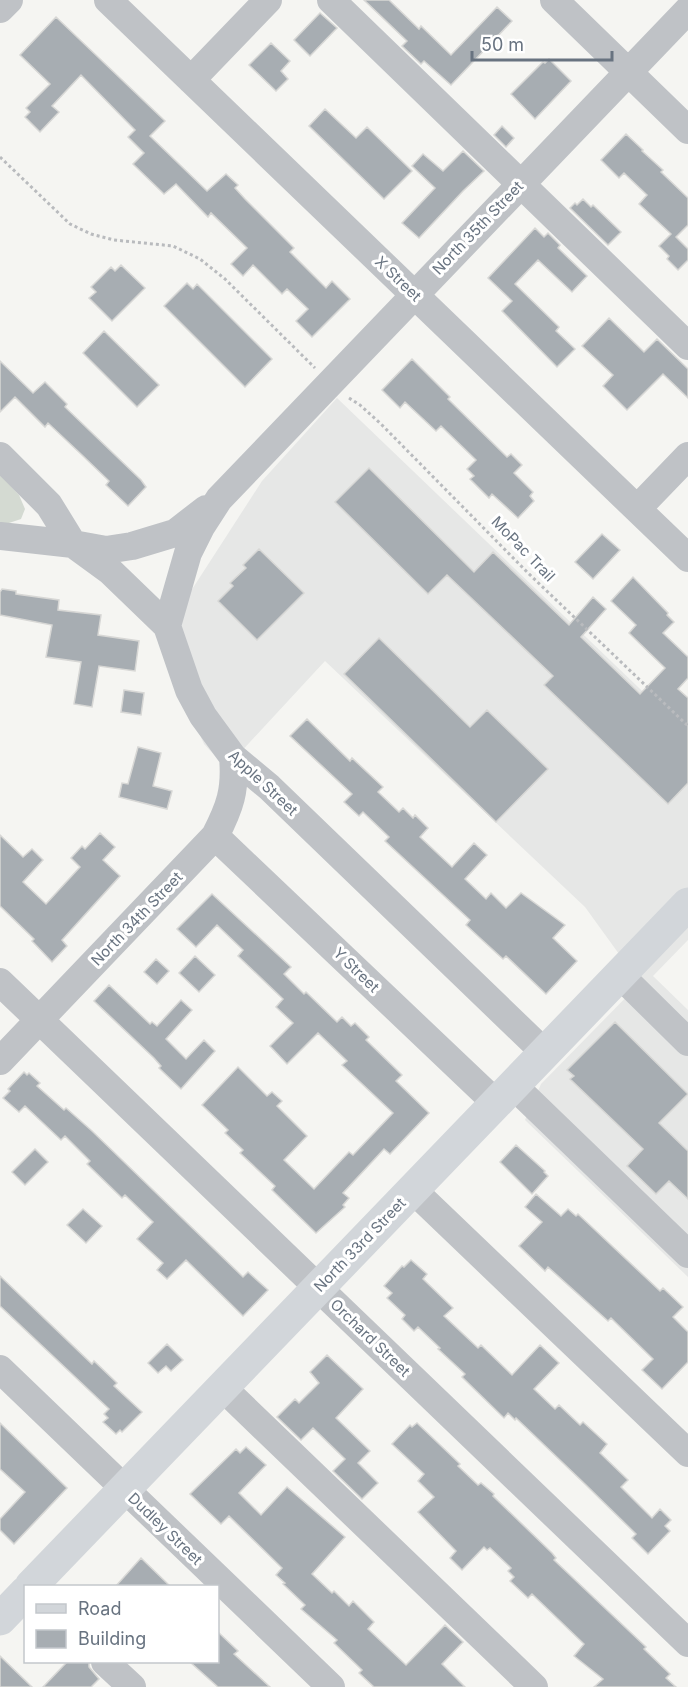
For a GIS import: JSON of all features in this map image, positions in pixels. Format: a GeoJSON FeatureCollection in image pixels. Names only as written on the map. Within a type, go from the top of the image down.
{"type":"FeatureCollection","features":[{"type":"Feature","properties":{"kind":"main road","name":"North 33rd Street"},"geometry":{"type":"LineString","coordinates":[[33,1585],[688,904]]}},
{"type":"Feature","properties":{"kind":"main road"},"geometry":{"type":"LineString","coordinates":[[0,1619],[24,1594]]}},
{"type":"Feature","properties":{"kind":"street"},"geometry":{"type":"LineString","coordinates":[[0,9],[9,0]]}},
{"type":"Feature","properties":{"kind":"street","name":"X Street"},"geometry":{"type":"LineString","coordinates":[[108,0],[688,558]]}},
{"type":"Feature","properties":{"kind":"street"},"geometry":{"type":"LineString","coordinates":[[191,80],[268,0]]}},
{"type":"Feature","properties":{"kind":"street"},"geometry":{"type":"LineString","coordinates":[[331,0],[688,346]]}},
{"type":"Feature","properties":{"kind":"street"},"geometry":{"type":"LineString","coordinates":[[554,0],[688,130]]}},
{"type":"Feature","properties":{"kind":"street","name":"North 35th Street"},"geometry":{"type":"LineString","coordinates":[[0,536],[106,550],[132,546],[175,533],[219,499],[688,10]]}},
{"type":"Feature","properties":{"kind":"street","name":"Apple Street"},"geometry":{"type":"LineString","coordinates":[[0,456],[49,505],[73,544],[110,571],[167,626],[189,690],[203,716],[233,757],[269,788],[545,1053]]}},
{"type":"Feature","properties":{"kind":"street"},"geometry":{"type":"LineString","coordinates":[[637,509],[688,456]]}},
{"type":"Feature","properties":{"kind":"street","name":"North 35th Street"},"geometry":{"type":"LineString","coordinates":[[167,626],[188,553],[201,526],[219,499]]}},
{"type":"Feature","properties":{"kind":"street","name":"North 34th Street"},"geometry":{"type":"LineString","coordinates":[[0,1061],[215,836],[233,796],[235,778],[233,757]]}},
{"type":"Feature","properties":{"kind":"street","name":"Y Street"},"geometry":{"type":"LineString","coordinates":[[215,836],[505,1095],[688,1254]]}},
{"type":"Feature","properties":{"kind":"street"},"geometry":{"type":"LineString","coordinates":[[620,975],[688,1042]]}},
{"type":"Feature","properties":{"kind":"street","name":"Orchard Street"},"geometry":{"type":"LineString","coordinates":[[0,982],[688,1643]]}},
{"type":"Feature","properties":{"kind":"street"},"geometry":{"type":"LineString","coordinates":[[413,1190],[688,1453]]}},
{"type":"Feature","properties":{"kind":"street","name":"Dudley Street"},"geometry":{"type":"LineString","coordinates":[[0,1369],[330,1687]]}},
{"type":"Feature","properties":{"kind":"street"},"geometry":{"type":"LineString","coordinates":[[223,1388],[534,1687]]}},
{"type":"Feature","properties":{"kind":"street"},"geometry":{"type":"LineString","coordinates":[[106,1663],[132,1687]]}},
{"type":"Feature","properties":{"kind":"path"},"geometry":{"type":"LineString","coordinates":[[0,157],[70,224],[91,234],[114,240],[173,246],[200,259],[225,279],[322,375]]}},
{"type":"Feature","properties":{"kind":"path","name":"MoPac Trail"},"geometry":{"type":"LineString","coordinates":[[346,397],[360,405],[381,424],[528,573],[688,726]]}},
{"type":"Feature","properties":{"kind":"shaded area"},"geometry":{"type":"Polygon","coordinates":[[[337,398],[688,735],[688,940],[653,976],[688,1010],[688,1277],[525,1120],[541,1084],[640,983],[585,907],[325,661],[226,768],[204,744],[158,642],[262,481],[337,398]]]}},
{"type":"Feature","properties":{"kind":"shaded area"},"geometry":{"type":"Polygon","coordinates":[[[0,474],[19,495],[25,509],[21,519],[6,524],[0,523],[0,474]]]}},
{"type":"Feature","properties":{"kind":"building"},"geometry":{"type":"Polygon","coordinates":[[[364,0],[389,0],[451,55],[497,7],[512,21],[451,85],[424,61],[421,64],[402,46],[407,41],[364,0]]]}},
{"type":"Feature","properties":{"kind":"building"},"geometry":{"type":"Polygon","coordinates":[[[320,13],[337,28],[310,56],[294,40],[320,13]]]}},
{"type":"Feature","properties":{"kind":"building"},"geometry":{"type":"Polygon","coordinates":[[[56,17],[165,121],[150,136],[207,191],[226,174],[238,185],[235,188],[245,199],[294,248],[290,252],[326,288],[332,281],[350,299],[312,337],[296,321],[308,309],[287,289],[282,294],[253,265],[243,276],[231,264],[247,248],[211,213],[208,217],[176,184],[164,194],[133,164],[144,153],[128,137],[135,130],[81,75],[52,106],[59,112],[40,132],[25,117],[30,112],[26,108],[50,84],[20,55],[56,17]]]}},
{"type":"Feature","properties":{"kind":"building"},"geometry":{"type":"Polygon","coordinates":[[[271,43],[290,61],[281,71],[288,79],[276,91],[249,65],[271,43]]]}},
{"type":"Feature","properties":{"kind":"building"},"geometry":{"type":"Polygon","coordinates":[[[549,59],[571,81],[535,119],[511,94],[543,62],[549,59]]]}},
{"type":"Feature","properties":{"kind":"building"},"geometry":{"type":"Polygon","coordinates":[[[325,109],[356,138],[367,127],[412,171],[384,199],[309,126],[325,109]]]}},
{"type":"Feature","properties":{"kind":"building"},"geometry":{"type":"Polygon","coordinates":[[[502,126],[514,138],[506,147],[494,135],[502,126]]]}},
{"type":"Feature","properties":{"kind":"building"},"geometry":{"type":"Polygon","coordinates":[[[626,134],[688,198],[688,225],[676,237],[688,249],[688,260],[678,270],[659,246],[671,234],[639,204],[647,195],[624,173],[619,178],[601,160],[626,134]]]}},
{"type":"Feature","properties":{"kind":"building"},"geometry":{"type":"Polygon","coordinates":[[[463,151],[484,171],[419,238],[402,223],[435,188],[412,166],[423,154],[443,171],[463,151]]]}},
{"type":"Feature","properties":{"kind":"building"},"geometry":{"type":"Polygon","coordinates":[[[583,199],[591,207],[593,205],[621,232],[608,245],[570,208],[583,199]]]}},
{"type":"Feature","properties":{"kind":"building"},"geometry":{"type":"Polygon","coordinates":[[[535,228],[544,237],[548,233],[560,245],[558,248],[587,276],[572,292],[538,260],[515,284],[559,327],[556,331],[575,349],[557,367],[502,311],[512,301],[488,278],[535,228]]]}},
{"type":"Feature","properties":{"kind":"building"},"geometry":{"type":"Polygon","coordinates":[[[121,265],[145,288],[112,321],[89,298],[96,292],[91,287],[111,267],[115,271],[121,265]]]}},
{"type":"Feature","properties":{"kind":"building"},"geometry":{"type":"Polygon","coordinates":[[[187,283],[193,289],[197,284],[272,359],[245,387],[164,306],[187,283]]]}},
{"type":"Feature","properties":{"kind":"building"},"geometry":{"type":"Polygon","coordinates":[[[609,318],[644,352],[657,339],[688,369],[688,398],[663,374],[627,410],[603,386],[613,375],[582,346],[609,318]]]}},
{"type":"Feature","properties":{"kind":"building"},"geometry":{"type":"Polygon","coordinates":[[[104,331],[159,385],[137,407],[83,353],[104,331]]]}},
{"type":"Feature","properties":{"kind":"building"},"geometry":{"type":"Polygon","coordinates":[[[412,359],[450,397],[448,399],[507,457],[511,454],[522,465],[514,473],[533,492],[530,496],[534,501],[518,518],[492,494],[489,498],[470,479],[474,476],[467,469],[476,460],[441,426],[436,431],[405,402],[400,408],[382,390],[412,359]]]}},
{"type":"Feature","properties":{"kind":"building"},"geometry":{"type":"Polygon","coordinates":[[[0,361],[33,393],[45,382],[67,404],[65,407],[141,480],[146,487],[128,506],[106,485],[109,481],[48,423],[45,427],[15,397],[0,412],[0,361]]]}},
{"type":"Feature","properties":{"kind":"building"},"geometry":{"type":"Polygon","coordinates":[[[369,468],[474,572],[493,552],[569,625],[593,597],[606,609],[581,637],[640,694],[665,668],[629,633],[636,625],[611,601],[633,577],[668,613],[667,615],[674,622],[663,633],[688,657],[688,678],[678,689],[688,698],[688,783],[668,804],[544,685],[553,676],[447,575],[428,594],[335,502],[369,468]]]}},
{"type":"Feature","properties":{"kind":"building"},"geometry":{"type":"Polygon","coordinates":[[[602,534],[620,550],[593,579],[575,562],[602,534]]]}},
{"type":"Feature","properties":{"kind":"building"},"geometry":{"type":"Polygon","coordinates":[[[259,549],[304,593],[257,640],[218,601],[233,586],[230,583],[246,568],[243,565],[259,549]]]}},
{"type":"Feature","properties":{"kind":"building"},"geometry":{"type":"Polygon","coordinates":[[[2,589],[16,591],[16,594],[59,600],[58,610],[101,615],[98,635],[139,641],[135,671],[99,666],[92,707],[74,704],[81,662],[46,657],[52,625],[0,615],[2,589]]]}},
{"type":"Feature","properties":{"kind":"building"},"geometry":{"type":"Polygon","coordinates":[[[379,638],[470,727],[487,710],[548,769],[496,822],[344,674],[379,638]]]}},
{"type":"Feature","properties":{"kind":"building"},"geometry":{"type":"Polygon","coordinates":[[[124,690],[144,693],[141,715],[121,712],[124,690]]]}},
{"type":"Feature","properties":{"kind":"building"},"geometry":{"type":"Polygon","coordinates":[[[307,719],[350,761],[352,758],[383,787],[378,792],[399,812],[403,808],[413,818],[415,815],[428,828],[420,837],[452,867],[474,843],[487,855],[465,879],[486,899],[491,893],[506,908],[521,893],[565,925],[553,938],[577,961],[546,994],[506,956],[503,959],[466,925],[470,920],[385,841],[389,837],[363,812],[359,816],[344,802],[352,794],[290,736],[307,719]]]}},
{"type":"Feature","properties":{"kind":"building"},"geometry":{"type":"Polygon","coordinates":[[[138,747],[161,753],[153,786],[172,791],[167,809],[119,797],[122,783],[128,784],[138,747]]]}},
{"type":"Feature","properties":{"kind":"building"},"geometry":{"type":"Polygon","coordinates":[[[100,833],[115,847],[103,860],[120,876],[62,940],[67,946],[52,962],[32,941],[34,939],[0,906],[0,835],[23,857],[32,849],[43,860],[23,882],[46,904],[80,867],[71,858],[82,846],[85,849],[100,833]]]}},
{"type":"Feature","properties":{"kind":"building"},"geometry":{"type":"Polygon","coordinates":[[[212,894],[291,967],[284,974],[304,994],[306,992],[337,1022],[342,1017],[351,1026],[355,1023],[369,1037],[366,1040],[402,1075],[396,1081],[429,1113],[390,1154],[384,1149],[343,1193],[349,1198],[343,1205],[345,1207],[316,1233],[272,1190],[275,1186],[240,1153],[243,1150],[225,1133],[228,1130],[202,1105],[238,1067],[267,1096],[272,1092],[282,1101],[277,1106],[307,1136],[284,1160],[314,1189],[349,1152],[353,1155],[393,1113],[342,1065],[347,1061],[318,1033],[287,1064],[270,1046],[293,1023],[276,1007],[283,999],[238,956],[243,950],[217,925],[196,947],[177,929],[212,894]]]}},
{"type":"Feature","properties":{"kind":"building"},"geometry":{"type":"Polygon","coordinates":[[[195,956],[215,975],[199,992],[179,973],[195,956]]]}},
{"type":"Feature","properties":{"kind":"building"},"geometry":{"type":"Polygon","coordinates":[[[156,959],[169,971],[157,984],[144,972],[156,959]]]}},
{"type":"Feature","properties":{"kind":"building"},"geometry":{"type":"Polygon","coordinates":[[[109,985],[150,1024],[152,1022],[157,1026],[181,1000],[192,1010],[166,1039],[186,1059],[204,1040],[215,1051],[181,1089],[159,1068],[161,1066],[154,1058],[94,1001],[109,985]]]}},
{"type":"Feature","properties":{"kind":"building"},"geometry":{"type":"Polygon","coordinates":[[[615,1022],[688,1094],[659,1123],[688,1151],[688,1199],[669,1181],[656,1194],[627,1166],[643,1149],[570,1079],[574,1076],[567,1070],[615,1022]]]}},
{"type":"Feature","properties":{"kind":"building"},"geometry":{"type":"Polygon","coordinates":[[[24,1072],[27,1075],[29,1073],[40,1083],[37,1086],[92,1131],[243,1277],[248,1272],[268,1290],[243,1316],[186,1260],[167,1279],[157,1270],[163,1263],[137,1239],[153,1222],[125,1195],[122,1198],[87,1164],[90,1161],[65,1136],[61,1140],[25,1106],[19,1112],[3,1098],[24,1072]]]}},
{"type":"Feature","properties":{"kind":"building"},"geometry":{"type":"Polygon","coordinates":[[[516,1145],[548,1176],[532,1194],[500,1162],[516,1145]]]}},
{"type":"Feature","properties":{"kind":"building"},"geometry":{"type":"Polygon","coordinates":[[[35,1149],[48,1162],[25,1185],[12,1172],[35,1149]]]}},
{"type":"Feature","properties":{"kind":"building"},"geometry":{"type":"Polygon","coordinates":[[[536,1194],[561,1216],[568,1209],[576,1216],[578,1214],[660,1291],[663,1288],[683,1307],[673,1317],[688,1332],[688,1362],[662,1389],[642,1370],[653,1359],[611,1318],[608,1321],[548,1267],[545,1271],[519,1246],[542,1222],[525,1207],[536,1194]]]}},
{"type":"Feature","properties":{"kind":"building"},"geometry":{"type":"Polygon","coordinates":[[[83,1209],[102,1226],[86,1243],[67,1225],[83,1209]]]}},
{"type":"Feature","properties":{"kind":"building"},"geometry":{"type":"Polygon","coordinates":[[[411,1260],[427,1274],[423,1279],[453,1308],[444,1316],[478,1348],[481,1345],[512,1375],[540,1345],[559,1363],[534,1389],[555,1409],[559,1405],[580,1425],[583,1422],[607,1444],[600,1453],[628,1480],[621,1487],[652,1518],[660,1509],[671,1520],[665,1526],[670,1531],[648,1554],[632,1538],[636,1534],[516,1418],[515,1420],[508,1413],[504,1418],[462,1377],[465,1374],[438,1349],[440,1348],[418,1327],[414,1331],[402,1319],[405,1315],[387,1298],[392,1293],[384,1286],[402,1266],[404,1267],[411,1260]]]}},
{"type":"Feature","properties":{"kind":"building"},"geometry":{"type":"Polygon","coordinates":[[[0,1276],[92,1364],[94,1361],[117,1383],[114,1386],[142,1412],[122,1432],[120,1430],[116,1434],[103,1422],[108,1418],[104,1414],[109,1409],[0,1306],[0,1276]]]}},
{"type":"Feature","properties":{"kind":"building"},"geometry":{"type":"Polygon","coordinates":[[[167,1344],[183,1360],[171,1371],[166,1366],[158,1373],[148,1363],[167,1344]]]}},
{"type":"Feature","properties":{"kind":"building"},"geometry":{"type":"Polygon","coordinates":[[[327,1355],[363,1389],[336,1418],[370,1451],[358,1463],[378,1483],[362,1499],[333,1471],[345,1459],[313,1428],[301,1440],[277,1417],[295,1399],[299,1403],[319,1383],[310,1372],[327,1355]]]}},
{"type":"Feature","properties":{"kind":"building"},"geometry":{"type":"Polygon","coordinates":[[[0,1423],[67,1488],[14,1544],[0,1530],[0,1519],[25,1492],[0,1469],[0,1423]]]}},
{"type":"Feature","properties":{"kind":"building"},"geometry":{"type":"Polygon","coordinates":[[[417,1423],[460,1464],[458,1466],[478,1485],[481,1483],[494,1494],[493,1496],[552,1553],[556,1558],[554,1560],[646,1647],[644,1649],[670,1674],[666,1678],[676,1687],[594,1687],[603,1679],[574,1656],[584,1644],[532,1594],[528,1598],[510,1581],[514,1577],[508,1571],[511,1568],[490,1548],[487,1550],[484,1547],[462,1570],[450,1558],[456,1551],[418,1512],[434,1497],[418,1481],[424,1474],[392,1444],[410,1425],[412,1427],[417,1423]]]}},
{"type":"Feature","properties":{"kind":"building"},"geometry":{"type":"Polygon","coordinates":[[[246,1447],[266,1465],[239,1493],[261,1515],[287,1487],[345,1537],[312,1574],[349,1606],[353,1601],[374,1622],[368,1629],[406,1665],[445,1625],[463,1642],[442,1664],[465,1687],[374,1687],[359,1673],[362,1670],[334,1643],[337,1640],[301,1609],[305,1605],[276,1575],[282,1568],[229,1516],[221,1524],[190,1494],[236,1449],[240,1453],[246,1447]]]}},
{"type":"Feature","properties":{"kind":"building"},"geometry":{"type":"Polygon","coordinates":[[[141,1558],[169,1585],[117,1585],[141,1558]]]}},
{"type":"Feature","properties":{"kind":"building"},"geometry":{"type":"Polygon","coordinates":[[[219,1633],[238,1651],[234,1654],[270,1687],[218,1687],[191,1663],[219,1663],[219,1633]]]}},
{"type":"Feature","properties":{"kind":"building"},"geometry":{"type":"Polygon","coordinates":[[[0,1656],[32,1687],[0,1687],[0,1656]]]}},
{"type":"Feature","properties":{"kind":"building"},"geometry":{"type":"Polygon","coordinates":[[[66,1663],[89,1663],[89,1667],[99,1679],[91,1687],[43,1687],[66,1663]]]}}]}
